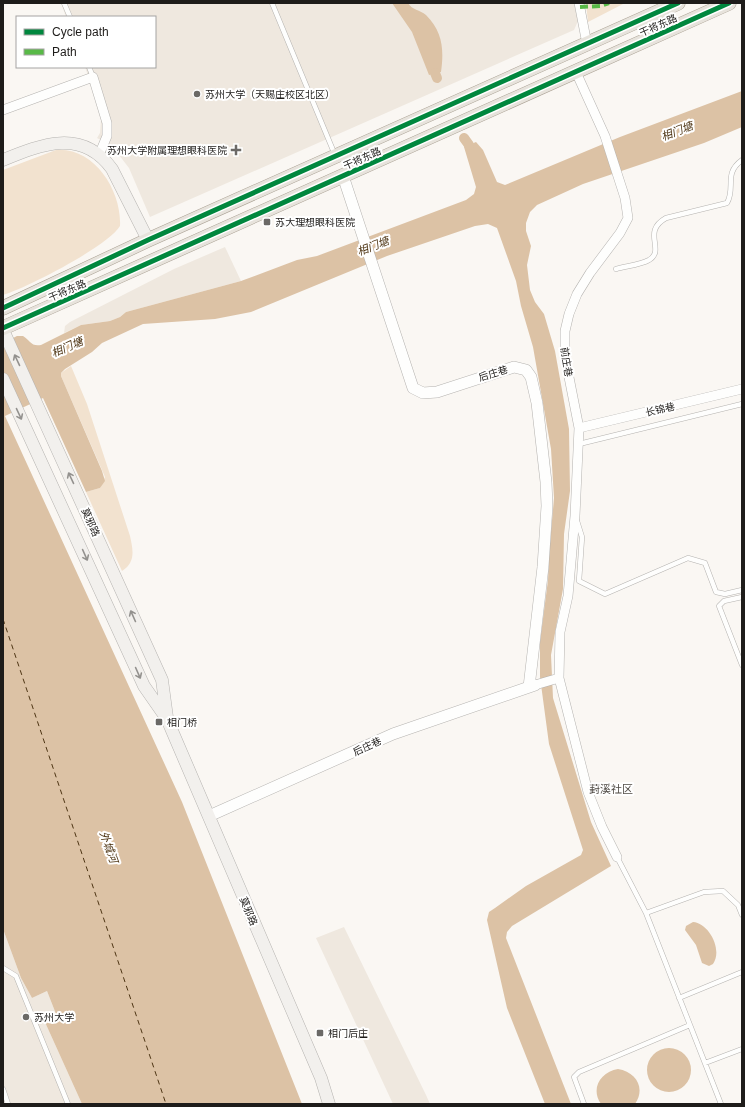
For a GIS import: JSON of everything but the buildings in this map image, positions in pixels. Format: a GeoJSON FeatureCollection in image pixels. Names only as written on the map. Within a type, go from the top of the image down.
{"type":"FeatureCollection","features":[{"type":"Feature","properties":{"kind":"main road","name":"干将东路"},"geometry":{"type":"LineString","coordinates":[[3,308],[148,240],[678,3]]}},
{"type":"Feature","properties":{"kind":"main road","name":"干将东路"},"geometry":{"type":"LineString","coordinates":[[3,329],[729,3]]}},
{"type":"Feature","properties":{"kind":"main road"},"geometry":{"type":"LineString","coordinates":[[3,160],[38,147],[65,142],[84,146],[99,155],[112,169],[148,240]]}},
{"type":"Feature","properties":{"kind":"main road","name":"莫邪路"},"geometry":{"type":"LineString","coordinates":[[3,329],[162,680],[167,719]]}},
{"type":"Feature","properties":{"kind":"main road","name":"莫邪路"},"geometry":{"type":"LineString","coordinates":[[3,378],[69,519],[144,686],[167,719],[321,1078],[329,1104]]}},
{"type":"Feature","properties":{"kind":"street"},"geometry":{"type":"LineString","coordinates":[[579,3],[587,44]]}},
{"type":"Feature","properties":{"kind":"street","name":"前庄巷"},"geometry":{"type":"LineString","coordinates":[[576,72],[604,136],[618,175],[625,198],[628,218],[620,233],[590,273],[577,294],[564,331],[565,357],[577,411],[579,428],[575,516],[568,596],[560,632],[559,678],[588,792],[617,857]]}},
{"type":"Feature","properties":{"kind":"street"},"geometry":{"type":"LineString","coordinates":[[3,110],[93,77],[107,123],[107,136],[99,155]]}},
{"type":"Feature","properties":{"kind":"street","name":"后庄巷"},"geometry":{"type":"LineString","coordinates":[[343,176],[410,383],[417,391],[423,393],[437,392],[514,367],[526,370],[531,377],[537,403],[543,452],[547,506],[532,686]]}},
{"type":"Feature","properties":{"kind":"street","name":"长锦巷"},"geometry":{"type":"LineString","coordinates":[[579,428],[742,389]]}},
{"type":"Feature","properties":{"kind":"street","name":"后庄巷"},"geometry":{"type":"LineString","coordinates":[[209,816],[393,734],[559,678]]}},
{"type":"Feature","properties":{"kind":"lane"},"geometry":{"type":"LineString","coordinates":[[64,3],[70,16]]}},
{"type":"Feature","properties":{"kind":"lane"},"geometry":{"type":"LineString","coordinates":[[272,3],[335,156]]}},
{"type":"Feature","properties":{"kind":"lane"},"geometry":{"type":"LineString","coordinates":[[89,68],[93,77]]}},
{"type":"Feature","properties":{"kind":"lane"},"geometry":{"type":"LineString","coordinates":[[616,269],[649,260],[656,250],[654,229],[658,222],[666,218],[727,203],[731,197],[730,174],[736,164],[742,160]]}},
{"type":"Feature","properties":{"kind":"lane"},"geometry":{"type":"LineString","coordinates":[[578,444],[742,404]]}},
{"type":"Feature","properties":{"kind":"lane"},"geometry":{"type":"LineString","coordinates":[[575,516],[582,537],[579,581],[605,594],[688,558],[705,563],[716,592],[725,594],[742,590]]}},
{"type":"Feature","properties":{"kind":"lane"},"geometry":{"type":"LineString","coordinates":[[742,598],[724,601],[719,606],[742,665]]}},
{"type":"Feature","properties":{"kind":"lane"},"geometry":{"type":"LineString","coordinates":[[617,857],[646,913],[721,1104]]}},
{"type":"Feature","properties":{"kind":"lane"},"geometry":{"type":"LineString","coordinates":[[646,913],[704,892],[723,891],[738,905],[742,916]]}},
{"type":"Feature","properties":{"kind":"lane"},"geometry":{"type":"LineString","coordinates":[[3,968],[16,976],[68,1104]]}},
{"type":"Feature","properties":{"kind":"lane"},"geometry":{"type":"LineString","coordinates":[[679,998],[742,972]]}},
{"type":"Feature","properties":{"kind":"lane"},"geometry":{"type":"LineString","coordinates":[[584,1104],[574,1077],[579,1072],[690,1025]]}},
{"type":"Feature","properties":{"kind":"lane"},"geometry":{"type":"LineString","coordinates":[[705,1064],[742,1050]]}},
{"type":"Feature","properties":{"kind":"lane"},"geometry":{"type":"LineString","coordinates":[[3,1089],[8,1104]]}},
{"type":"Feature","properties":{"kind":"shaded area","name":"苏州大学（天赐庄校区北区）"},"geometry":{"type":"Polygon","coordinates":[[[61,3],[575,3],[578,21],[574,30],[150,217],[129,168],[112,146],[97,138],[100,133],[101,119],[98,104],[85,68],[156,68],[156,16],[66,16],[61,3]]]}},
{"type":"Feature","properties":{"kind":"shaded area"},"geometry":{"type":"Polygon","coordinates":[[[586,3],[625,3],[588,22],[586,3]]]}},
{"type":"Feature","properties":{"kind":"shaded area"},"geometry":{"type":"Polygon","coordinates":[[[56,150],[70,151],[83,156],[94,164],[103,174],[111,186],[116,199],[120,226],[113,234],[84,255],[30,284],[3,295],[3,170],[56,150]]]}},
{"type":"Feature","properties":{"kind":"shaded area"},"geometry":{"type":"Polygon","coordinates":[[[225,247],[241,281],[126,312],[120,317],[110,321],[81,325],[64,333],[65,326],[70,322],[174,269],[225,247]]]}},
{"type":"Feature","properties":{"kind":"shaded area"},"geometry":{"type":"Polygon","coordinates":[[[71,366],[87,404],[130,536],[132,551],[131,560],[130,564],[122,571],[86,492],[100,488],[105,477],[61,376],[61,373],[71,366]]]}},
{"type":"Feature","properties":{"kind":"shaded area"},"geometry":{"type":"Polygon","coordinates":[[[344,927],[430,1104],[393,1104],[316,938],[344,927]]]}},
{"type":"Feature","properties":{"kind":"shaded area","name":"苏州大学"},"geometry":{"type":"Polygon","coordinates":[[[3,929],[21,978],[32,998],[47,991],[56,1014],[44,1020],[82,1104],[3,1104],[3,929]]]}},
{"type":"Feature","properties":{"kind":"water"},"geometry":{"type":"Polygon","coordinates":[[[392,3],[408,3],[412,7],[424,13],[432,21],[441,42],[441,72],[429,75],[412,32],[392,3]]]}},
{"type":"Feature","properties":{"kind":"water"},"geometry":{"type":"Polygon","coordinates":[[[742,91],[742,127],[704,143],[583,184],[537,205],[530,212],[526,223],[526,231],[531,246],[527,265],[530,290],[535,302],[544,314],[555,351],[569,429],[570,491],[564,534],[563,589],[551,655],[553,698],[591,822],[611,866],[512,926],[507,932],[506,938],[571,1104],[545,1104],[507,1008],[487,920],[489,912],[526,886],[581,855],[583,850],[549,744],[540,677],[540,642],[548,580],[554,498],[551,449],[533,347],[521,306],[516,281],[497,228],[488,224],[475,226],[387,256],[251,312],[215,319],[143,324],[102,343],[92,352],[61,373],[102,471],[105,481],[100,488],[86,492],[43,398],[5,416],[182,802],[302,1104],[82,1104],[44,1020],[56,1014],[47,991],[32,998],[21,978],[3,929],[3,343],[17,336],[23,336],[35,345],[41,345],[81,325],[110,321],[120,317],[126,312],[241,281],[297,260],[317,256],[466,200],[474,194],[476,187],[464,147],[476,142],[483,150],[497,182],[505,185],[620,137],[742,91]]]}},
{"type":"Feature","properties":{"kind":"water"},"geometry":{"type":"Polygon","coordinates":[[[693,922],[704,927],[713,938],[716,958],[713,964],[709,966],[702,963],[696,945],[685,930],[686,926],[693,922]]]}},
{"type":"Feature","properties":{"kind":"water"},"geometry":{"type":"Polygon","coordinates":[[[669,1048],[681,1052],[687,1058],[691,1070],[687,1082],[681,1088],[669,1092],[657,1088],[651,1082],[647,1070],[651,1058],[657,1052],[669,1048]]]}},
{"type":"Feature","properties":{"kind":"water"},"geometry":{"type":"Polygon","coordinates":[[[618,1069],[630,1073],[634,1077],[640,1092],[638,1098],[635,1104],[601,1104],[597,1092],[599,1082],[607,1073],[618,1069]]]}},
{"type":"Feature","properties":{"kind":"waterway"},"geometry":{"type":"LineString","coordinates":[[435,73],[437,78]]}},
{"type":"Feature","properties":{"kind":"waterway"},"geometry":{"type":"LineString","coordinates":[[464,138],[469,145]]}},
{"type":"Feature","properties":{"kind":"ferry route"},"geometry":{"type":"LineString","coordinates":[[3,619],[166,1104]]}},
{"type":"Feature","properties":{"kind":"marked path"},"geometry":{"type":"LineString","coordinates":[[580,7],[600,6],[609,3]]}},
{"type":"Feature","properties":{"kind":"cycle path"},"geometry":{"type":"LineString","coordinates":[[3,308],[148,240],[678,3]]}},
{"type":"Feature","properties":{"kind":"cycle path"},"geometry":{"type":"LineString","coordinates":[[3,328],[729,3]]}},
{"type":"Feature","properties":{"kind":"place","name":"苏州大学（天赐庄校区北区）"},"geometry":{"type":"Point","coordinates":[197,94]}},
{"type":"Feature","properties":{"kind":"place","name":"苏州大学附属理想眼科医院"},"geometry":{"type":"Point","coordinates":[236,150]}},
{"type":"Feature","properties":{"kind":"place","name":"苏大理想眼科医院"},"geometry":{"type":"Point","coordinates":[267,222]}},
{"type":"Feature","properties":{"kind":"place","name":"相门桥"},"geometry":{"type":"Point","coordinates":[159,722]}},
{"type":"Feature","properties":{"kind":"place","name":"苏州大学"},"geometry":{"type":"Point","coordinates":[26,1017]}},
{"type":"Feature","properties":{"kind":"place","name":"相门后庄"},"geometry":{"type":"Point","coordinates":[320,1033]}},
{"type":"Feature","properties":{"kind":"district","name":"葑溪社区"},"geometry":{"type":"Point","coordinates":[611,789]}},
{"type":"Feature","properties":{"kind":"water label","name":"相门塘"},"geometry":{"type":"Point","coordinates":[677,131]}},
{"type":"Feature","properties":{"kind":"water label","name":"相门塘"},"geometry":{"type":"Point","coordinates":[373,246]}},
{"type":"Feature","properties":{"kind":"water label","name":"相门塘"},"geometry":{"type":"Point","coordinates":[67,347]}},
{"type":"Feature","properties":{"kind":"water label","name":"外城河"},"geometry":{"type":"Point","coordinates":[109,847]}}]}
